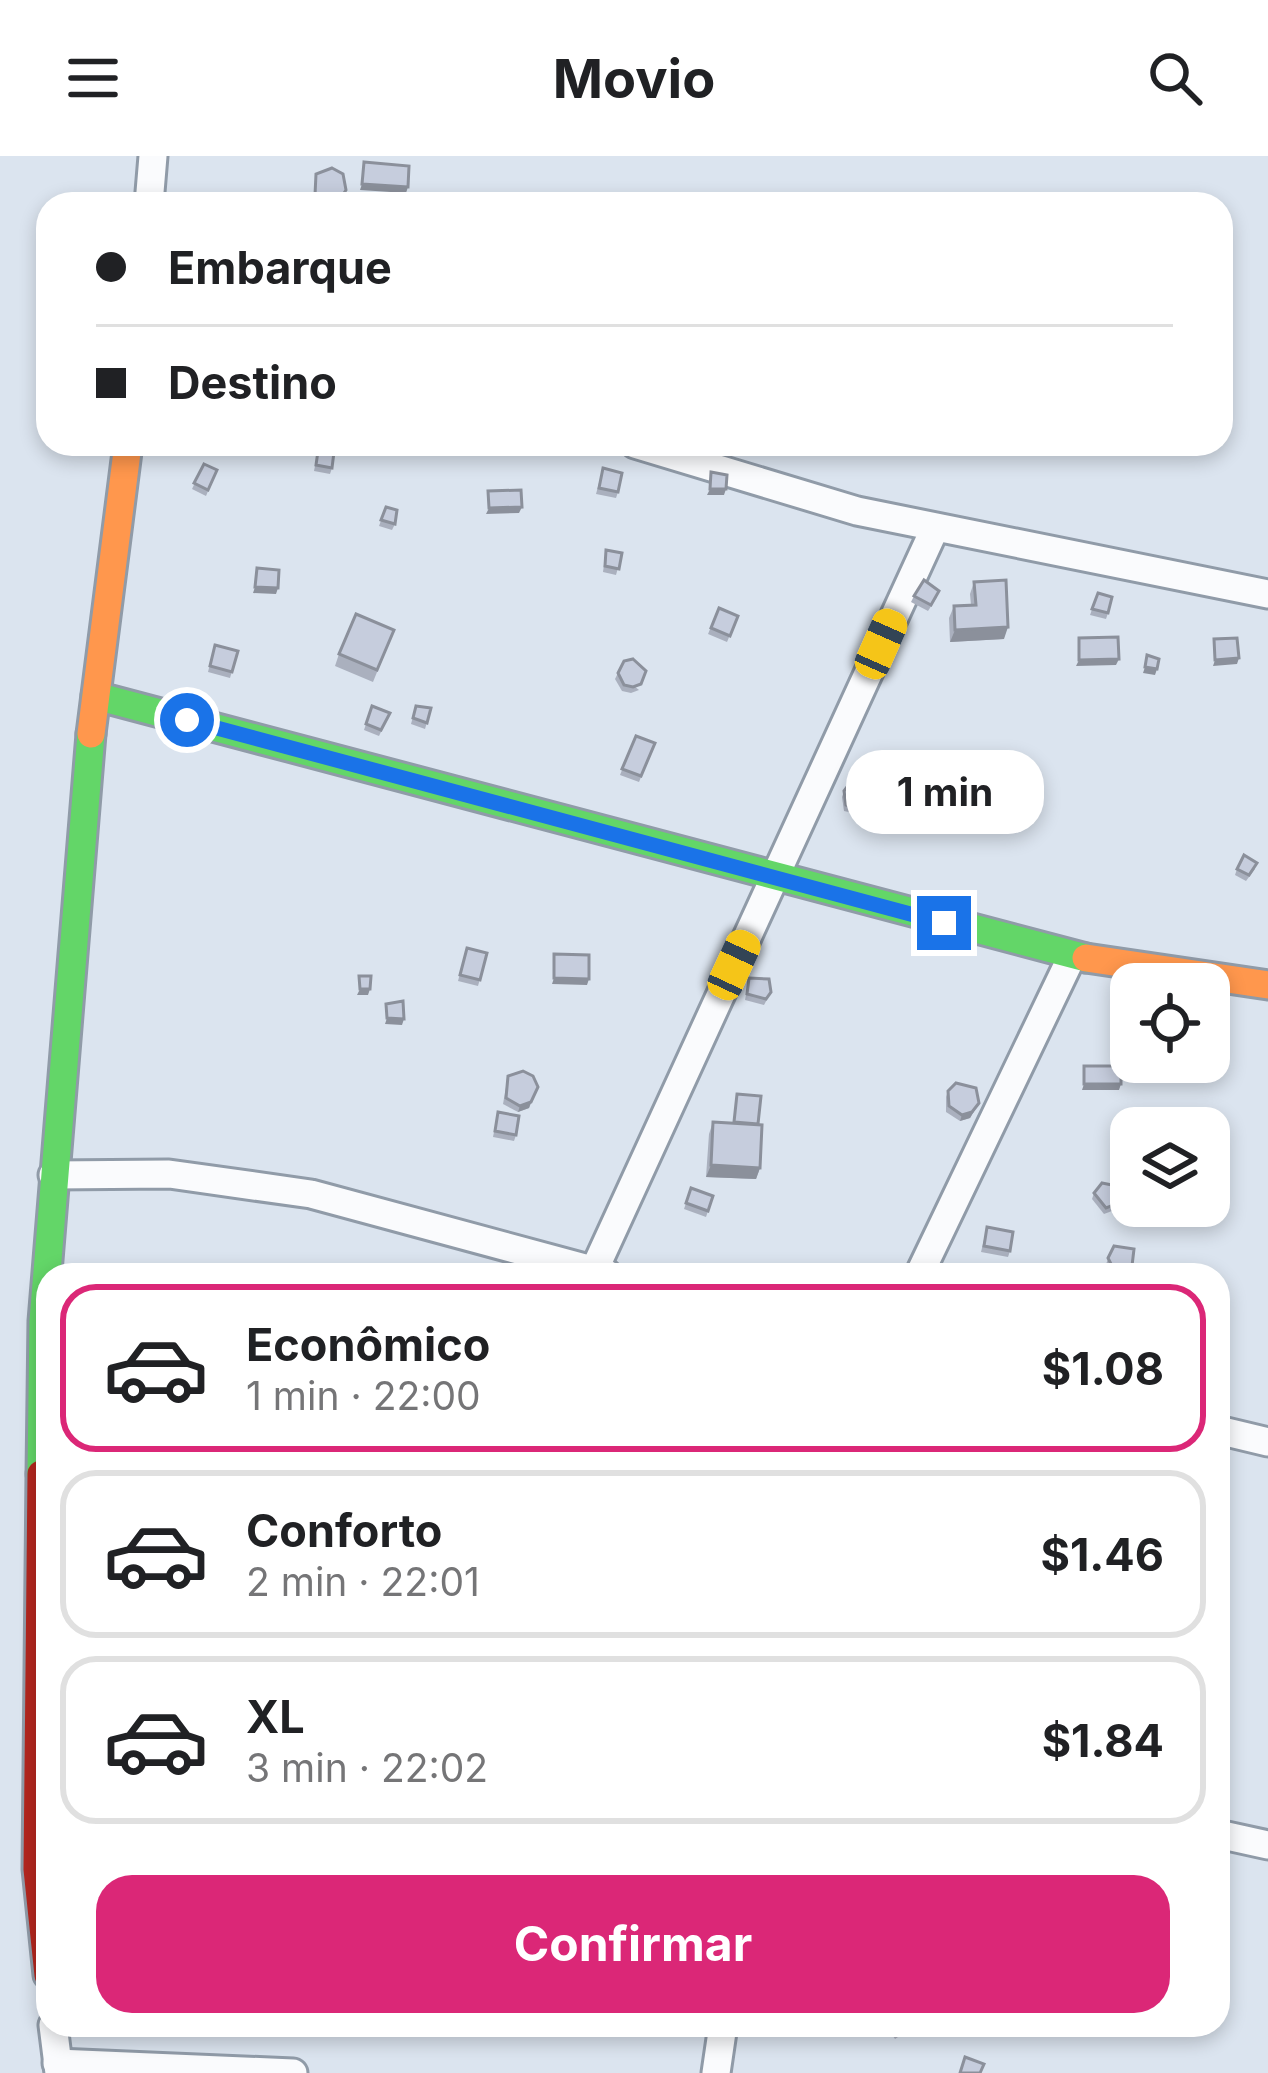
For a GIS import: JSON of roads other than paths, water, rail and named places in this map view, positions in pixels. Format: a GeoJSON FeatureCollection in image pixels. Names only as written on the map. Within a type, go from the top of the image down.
{"type":"FeatureCollection","features":[{"type":"Feature","properties":{"kind":"street"},"geometry":{"type":"LineString","coordinates":[[150,192],[153,156]]}},
{"type":"Feature","properties":{"kind":"street"},"geometry":{"type":"LineString","coordinates":[[47,1263],[96,696],[126,456]]}},
{"type":"Feature","properties":{"kind":"street"},"geometry":{"type":"LineString","coordinates":[[675,456],[857,511],[1268,594]]}},
{"type":"Feature","properties":{"kind":"street"},"geometry":{"type":"LineString","coordinates":[[602,1263],[935,528]]}},
{"type":"Feature","properties":{"kind":"street"},"geometry":{"type":"LineString","coordinates":[[96,696],[1072,956],[1268,985]]}},
{"type":"Feature","properties":{"kind":"street"},"geometry":{"type":"LineString","coordinates":[[925,1263],[1072,956]]}},
{"type":"Feature","properties":{"kind":"street"},"geometry":{"type":"LineString","coordinates":[[53,1175],[170,1174],[310,1194],[562,1263]]}},
{"type":"Feature","properties":{"kind":"street"},"geometry":{"type":"LineString","coordinates":[[1230,1433],[1268,1442]]}},
{"type":"Feature","properties":{"kind":"street"},"geometry":{"type":"LineString","coordinates":[[1230,1837],[1268,1845]]}},
{"type":"Feature","properties":{"kind":"street"},"geometry":{"type":"LineString","coordinates":[[54,2037],[58,2068],[293,2073]]}},
{"type":"Feature","properties":{"kind":"street"},"geometry":{"type":"LineString","coordinates":[[716,2073],[721,2037]]}}]}
